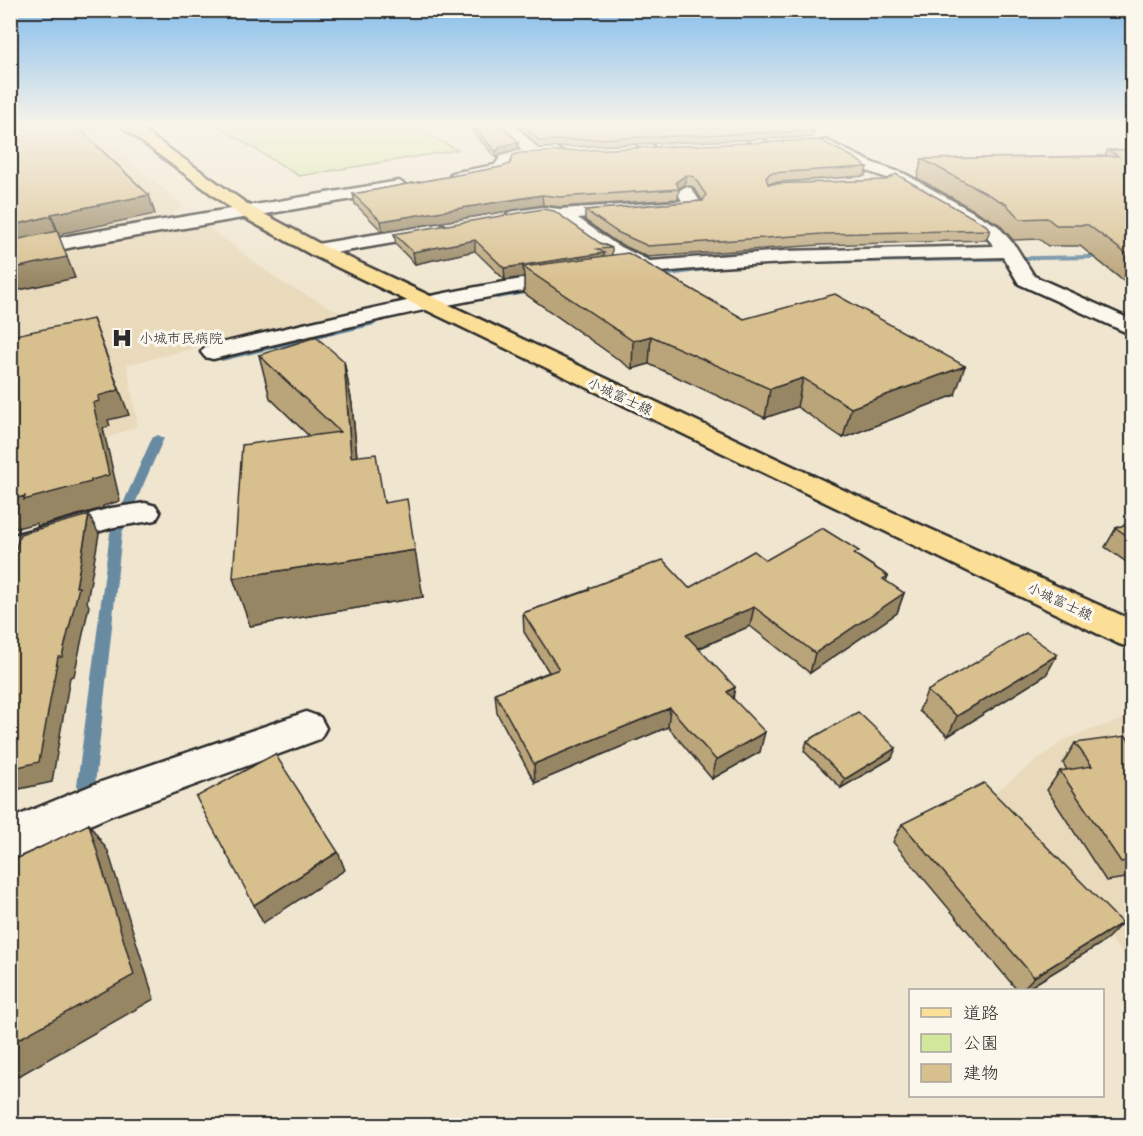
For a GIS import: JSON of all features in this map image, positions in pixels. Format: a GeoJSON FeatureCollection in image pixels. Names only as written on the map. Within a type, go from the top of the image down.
{"type":"FeatureCollection","features":[{"type":"Feature","properties":{"kind":"main road","name":"小城富士線"},"geometry":{"type":"LineString","coordinates":[[198,177],[247,212],[316,250],[1132,635]]}},
{"type":"Feature","properties":{"kind":"street"},"geometry":{"type":"LineString","coordinates":[[444,179],[455,177]]}},
{"type":"Feature","properties":{"kind":"street"},"geometry":{"type":"LineString","coordinates":[[862,183],[884,182],[876,177]]}},
{"type":"Feature","properties":{"kind":"street"},"geometry":{"type":"LineString","coordinates":[[899,177],[991,230],[1012,256],[1026,280],[1132,328]]}},
{"type":"Feature","properties":{"kind":"street"},"geometry":{"type":"LineString","coordinates":[[10,255],[73,241],[410,184]]}},
{"type":"Feature","properties":{"kind":"street"},"geometry":{"type":"LineString","coordinates":[[498,219],[543,212],[560,214],[694,206],[685,192]]}},
{"type":"Feature","properties":{"kind":"street"},"geometry":{"type":"LineString","coordinates":[[560,214],[609,248],[648,267]]}},
{"type":"Feature","properties":{"kind":"street"},"geometry":{"type":"LineString","coordinates":[[316,250],[452,227]]}},
{"type":"Feature","properties":{"kind":"street"},"geometry":{"type":"LineString","coordinates":[[213,352],[422,302],[513,286],[648,267],[750,258],[1012,256]]}},
{"type":"Feature","properties":{"kind":"street"},"geometry":{"type":"LineString","coordinates":[[10,547],[111,518],[145,513]]}},
{"type":"Feature","properties":{"kind":"street"},"geometry":{"type":"LineString","coordinates":[[10,840],[95,803],[306,728]]}},
{"type":"Feature","properties":{"kind":"shaded area"},"geometry":{"type":"Polygon","coordinates":[[[10,177],[150,177],[184,207],[156,222],[11,249],[10,177]]]}},
{"type":"Feature","properties":{"kind":"shaded area","name":"小城市民病院"},"geometry":{"type":"Polygon","coordinates":[[[207,226],[281,282],[340,312],[127,365],[138,426],[105,439],[11,464],[11,261],[60,250],[207,226]]]}},
{"type":"Feature","properties":{"kind":"shaded area"},"geometry":{"type":"Polygon","coordinates":[[[1132,716],[1132,962],[1120,951],[995,792],[1065,739],[1132,716]]]}},
{"type":"Feature","properties":{"kind":"building"},"geometry":{"type":"Polygon","coordinates":[[[10,177],[130,177],[149,195],[51,214],[51,216],[10,226],[10,177]]]}},
{"type":"Feature","properties":{"kind":"building"},"geometry":{"type":"Polygon","coordinates":[[[446,177],[683,177],[676,182],[679,189],[560,197],[542,195],[381,221],[353,194],[446,177]]]}},
{"type":"Feature","properties":{"kind":"building"},"geometry":{"type":"Polygon","coordinates":[[[694,177],[767,177],[768,184],[886,180],[891,177],[901,177],[986,225],[990,230],[823,234],[648,246],[617,232],[585,210],[703,201],[706,195],[694,177]]]}},
{"type":"Feature","properties":{"kind":"building"},"geometry":{"type":"Polygon","coordinates":[[[956,177],[1132,177],[1132,258],[1088,225],[1056,225],[1047,218],[1020,219],[1006,204],[956,177]]]}},
{"type":"Feature","properties":{"kind":"building"},"geometry":{"type":"Polygon","coordinates":[[[543,209],[554,211],[600,243],[612,248],[597,249],[604,253],[504,268],[475,240],[413,252],[394,234],[543,209]]]}},
{"type":"Feature","properties":{"kind":"building"},"geometry":{"type":"Polygon","coordinates":[[[57,231],[67,257],[10,269],[10,241],[57,231]]]}},
{"type":"Feature","properties":{"kind":"building"},"geometry":{"type":"Polygon","coordinates":[[[628,253],[744,319],[835,294],[965,366],[851,408],[803,378],[770,389],[651,336],[633,341],[523,267],[628,253]]]}},
{"type":"Feature","properties":{"kind":"building"},"geometry":{"type":"Polygon","coordinates":[[[93,319],[119,390],[98,396],[99,401],[93,403],[109,475],[24,500],[25,496],[10,500],[10,336],[93,319]]]}},
{"type":"Feature","properties":{"kind":"building"},"geometry":{"type":"Polygon","coordinates":[[[316,337],[344,361],[351,457],[376,454],[384,503],[407,499],[415,550],[233,578],[242,445],[340,432],[259,355],[316,337]]]}},
{"type":"Feature","properties":{"kind":"building"},"geometry":{"type":"Polygon","coordinates":[[[89,515],[76,587],[79,587],[62,657],[58,657],[39,762],[10,769],[10,569],[20,534],[89,515]]]}},
{"type":"Feature","properties":{"kind":"building"},"geometry":{"type":"Polygon","coordinates":[[[1132,522],[1132,539],[1116,528],[1132,522]]]}},
{"type":"Feature","properties":{"kind":"building"},"geometry":{"type":"Polygon","coordinates":[[[822,528],[859,551],[854,554],[888,576],[883,579],[904,593],[815,653],[754,607],[686,635],[735,687],[727,692],[765,732],[716,760],[670,708],[534,764],[495,693],[559,669],[523,613],[590,590],[589,588],[663,560],[689,588],[754,551],[766,560],[822,528]]]}},
{"type":"Feature","properties":{"kind":"building"},"geometry":{"type":"Polygon","coordinates":[[[1026,633],[1057,655],[957,716],[927,691],[1026,633]]]}},
{"type":"Feature","properties":{"kind":"building"},"geometry":{"type":"Polygon","coordinates":[[[858,712],[896,748],[845,779],[807,741],[858,712]]]}},
{"type":"Feature","properties":{"kind":"building"},"geometry":{"type":"Polygon","coordinates":[[[1126,736],[1132,745],[1132,860],[1121,862],[1060,771],[1092,766],[1075,743],[1126,736]]]}},
{"type":"Feature","properties":{"kind":"building"},"geometry":{"type":"Polygon","coordinates":[[[275,754],[338,852],[254,905],[196,797],[275,754]]]}},
{"type":"Feature","properties":{"kind":"building"},"geometry":{"type":"Polygon","coordinates":[[[984,783],[1122,923],[1034,977],[902,824],[984,783]]]}},
{"type":"Feature","properties":{"kind":"building"},"geometry":{"type":"Polygon","coordinates":[[[89,824],[134,975],[10,1044],[10,862],[89,824]]]}},
{"type":"Feature","properties":{"kind":"waterway"},"geometry":{"type":"LineString","coordinates":[[799,262],[1092,257],[1132,253]]}},
{"type":"Feature","properties":{"kind":"waterway"},"geometry":{"type":"LineString","coordinates":[[647,276],[732,265]]}},
{"type":"Feature","properties":{"kind":"waterway"},"geometry":{"type":"LineString","coordinates":[[497,296],[541,289]]}},
{"type":"Feature","properties":{"kind":"waterway"},"geometry":{"type":"LineString","coordinates":[[222,358],[372,323]]}},
{"type":"Feature","properties":{"kind":"waterway"},"geometry":{"type":"LineString","coordinates":[[86,785],[116,533],[158,438]]}},
{"type":"Feature","properties":{"kind":"place","name":"小城市民病院"},"geometry":{"type":"Point","coordinates":[122,338]}}]}
